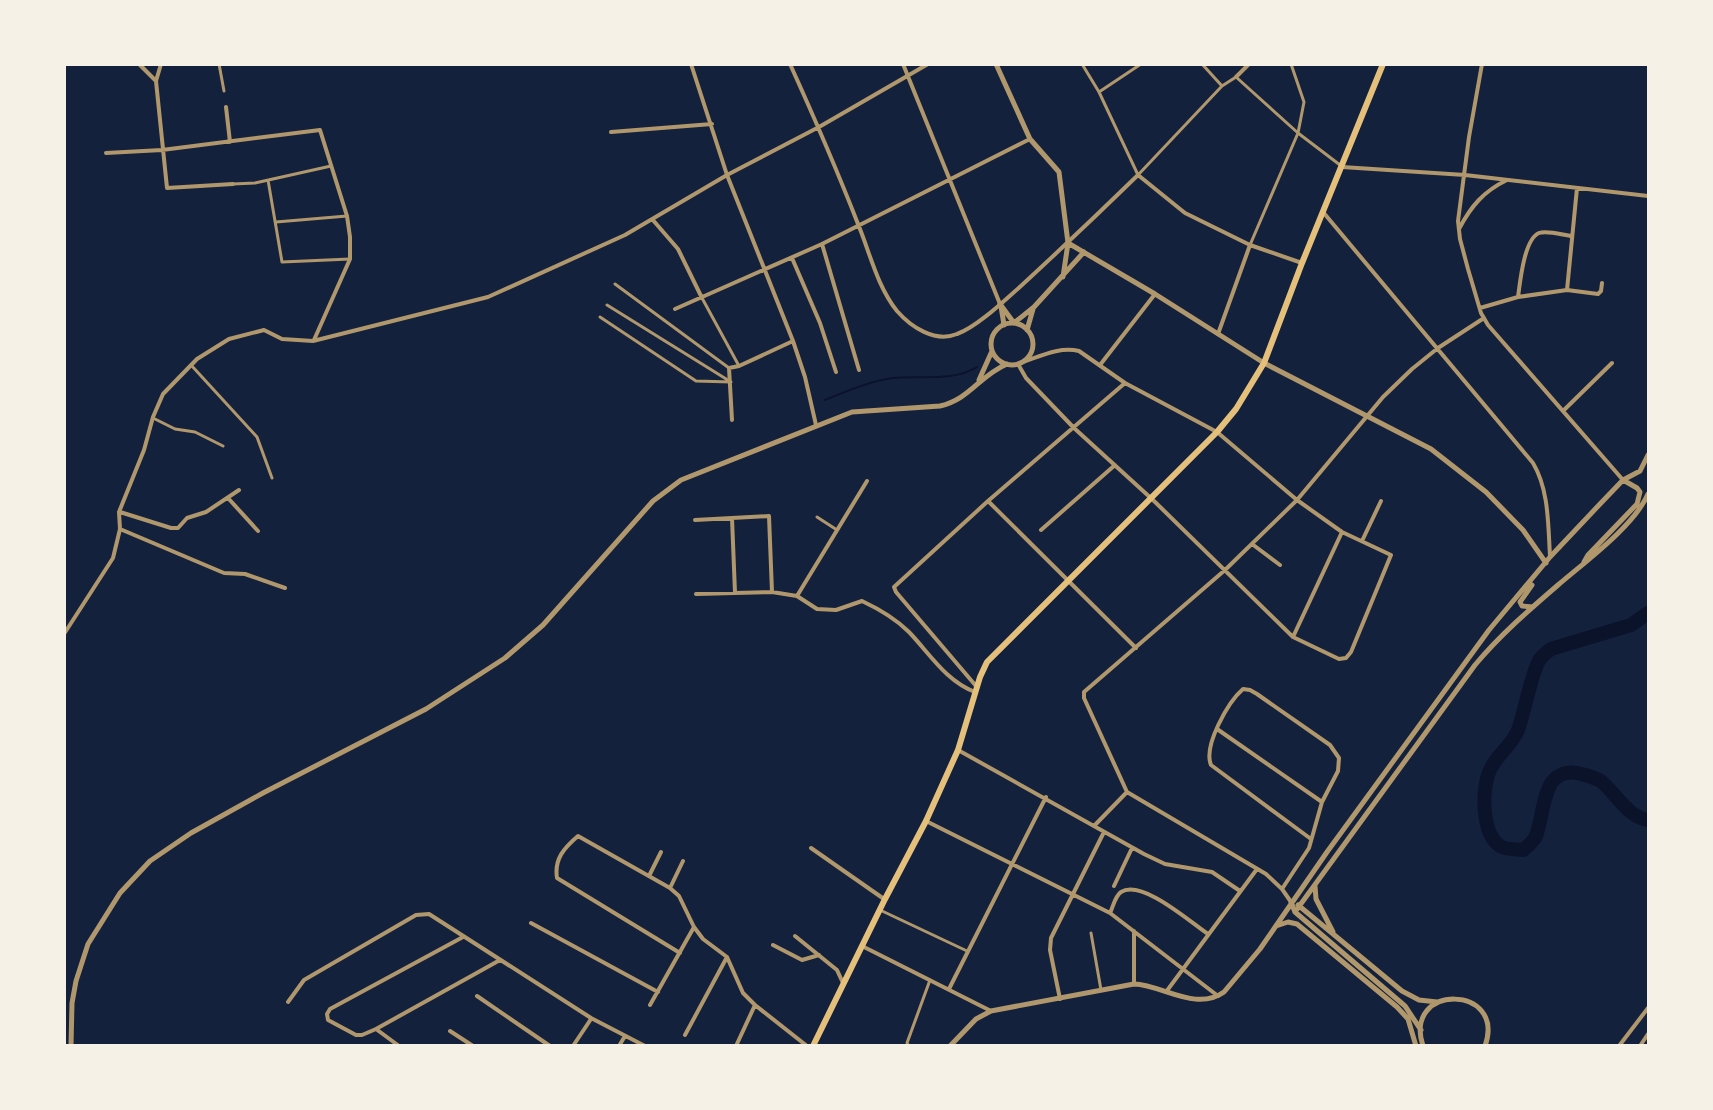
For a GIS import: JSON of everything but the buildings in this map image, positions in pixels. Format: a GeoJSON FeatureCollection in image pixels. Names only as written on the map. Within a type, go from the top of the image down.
{"type":"FeatureCollection","features":[{"type":"Feature","properties":{"kind":"main road"},"geometry":{"type":"LineString","coordinates":[[813,1046],[926,821],[958,750],[975,687],[987,662],[1217,432],[1236,409],[1264,363],[1383,64]]}},
{"type":"Feature","properties":{"kind":"street"},"geometry":{"type":"LineString","coordinates":[[139,64],[156,81]]}},
{"type":"Feature","properties":{"kind":"street"},"geometry":{"type":"LineString","coordinates":[[161,64],[156,81],[167,188],[255,183],[333,166]]}},
{"type":"Feature","properties":{"kind":"street"},"geometry":{"type":"LineString","coordinates":[[219,64],[224,92]]}},
{"type":"Feature","properties":{"kind":"street"},"geometry":{"type":"LineString","coordinates":[[691,64],[727,175],[793,342],[805,377],[816,425]]}},
{"type":"Feature","properties":{"kind":"street"},"geometry":{"type":"LineString","coordinates":[[790,64],[819,127],[879,281],[898,312],[935,337],[945,337],[966,330],[1000,304],[1138,176],[1222,86],[1236,77],[1249,64]]}},
{"type":"Feature","properties":{"kind":"street"},"geometry":{"type":"LineString","coordinates":[[903,64],[1000,304],[1004,325]]}},
{"type":"Feature","properties":{"kind":"street"},"geometry":{"type":"LineString","coordinates":[[64,634],[113,558],[120,529],[120,512],[163,394],[197,358],[229,339],[264,330],[282,339],[313,341],[488,297],[625,235],[727,175],[819,127],[928,64]]}},
{"type":"Feature","properties":{"kind":"street"},"geometry":{"type":"LineString","coordinates":[[996,64],[1030,139],[1059,172],[1068,243],[1063,277]]}},
{"type":"Feature","properties":{"kind":"street"},"geometry":{"type":"LineString","coordinates":[[1082,64],[1099,92],[1138,176],[1185,213],[1250,245],[1302,263]]}},
{"type":"Feature","properties":{"kind":"street"},"geometry":{"type":"LineString","coordinates":[[1099,92],[1141,64]]}},
{"type":"Feature","properties":{"kind":"street"},"geometry":{"type":"LineString","coordinates":[[1202,64],[1222,86]]}},
{"type":"Feature","properties":{"kind":"street"},"geometry":{"type":"LineString","coordinates":[[1218,334],[1250,245],[1298,133],[1304,102],[1291,64]]}},
{"type":"Feature","properties":{"kind":"street"},"geometry":{"type":"LineString","coordinates":[[1482,64],[1469,137],[1458,221],[1468,269],[1480,308],[1484,318],[1623,480],[1640,492],[1637,504],[1587,555],[1583,564]]}},
{"type":"Feature","properties":{"kind":"street"},"geometry":{"type":"LineString","coordinates":[[1236,77],[1298,133],[1342,167],[1465,175],[1648,196]]}},
{"type":"Feature","properties":{"kind":"street"},"geometry":{"type":"LineString","coordinates":[[226,104],[230,142]]}},
{"type":"Feature","properties":{"kind":"street"},"geometry":{"type":"LineString","coordinates":[[611,132],[712,124]]}},
{"type":"Feature","properties":{"kind":"street"},"geometry":{"type":"LineString","coordinates":[[106,153],[162,150],[320,130],[347,216],[351,260],[313,341]]}},
{"type":"Feature","properties":{"kind":"street"},"geometry":{"type":"LineString","coordinates":[[675,309],[822,244],[1030,139]]}},
{"type":"Feature","properties":{"kind":"street"},"geometry":{"type":"LineString","coordinates":[[267,180],[282,262],[351,260]]}},
{"type":"Feature","properties":{"kind":"street"},"geometry":{"type":"LineString","coordinates":[[1459,230],[1466,216],[1483,195],[1490,188],[1507,180]]}},
{"type":"Feature","properties":{"kind":"street"},"geometry":{"type":"LineString","coordinates":[[1567,290],[1577,188]]}},
{"type":"Feature","properties":{"kind":"street"},"geometry":{"type":"LineString","coordinates":[[1323,212],[1527,455],[1539,473],[1546,501],[1551,557]]}},
{"type":"Feature","properties":{"kind":"street"},"geometry":{"type":"LineString","coordinates":[[276,222],[347,216]]}},
{"type":"Feature","properties":{"kind":"street"},"geometry":{"type":"LineString","coordinates":[[652,219],[678,249],[739,366]]}},
{"type":"Feature","properties":{"kind":"street"},"geometry":{"type":"LineString","coordinates":[[1518,297],[1524,260],[1534,236],[1541,232],[1572,236]]}},
{"type":"Feature","properties":{"kind":"street"},"geometry":{"type":"LineString","coordinates":[[1068,243],[1155,294],[1264,363],[1431,449],[1486,492],[1523,530],[1546,563]]}},
{"type":"Feature","properties":{"kind":"street"},"geometry":{"type":"LineString","coordinates":[[822,244],[859,370]]}},
{"type":"Feature","properties":{"kind":"street"},"geometry":{"type":"LineString","coordinates":[[977,384],[992,351],[993,336],[1004,325],[1014,323],[1034,308],[1084,252]]}},
{"type":"Feature","properties":{"kind":"street"},"geometry":{"type":"LineString","coordinates":[[792,258],[820,323],[836,372]]}},
{"type":"Feature","properties":{"kind":"street"},"geometry":{"type":"LineString","coordinates":[[1480,308],[1518,297],[1567,290],[1598,294],[1602,283]]}},
{"type":"Feature","properties":{"kind":"street"},"geometry":{"type":"LineString","coordinates":[[615,284],[729,368],[732,420]]}},
{"type":"Feature","properties":{"kind":"street"},"geometry":{"type":"LineString","coordinates":[[1100,365],[1155,294]]}},
{"type":"Feature","properties":{"kind":"street"},"geometry":{"type":"LineString","coordinates":[[1000,304],[1014,323],[1027,330],[1032,340],[1033,346],[1029,356],[1019,364]]}},
{"type":"Feature","properties":{"kind":"street"},"geometry":{"type":"LineString","coordinates":[[607,305],[731,382]]}},
{"type":"Feature","properties":{"kind":"street"},"geometry":{"type":"LineString","coordinates":[[1027,330],[1034,308]]}},
{"type":"Feature","properties":{"kind":"street"},"geometry":{"type":"LineString","coordinates":[[600,317],[696,381],[731,382]]}},
{"type":"Feature","properties":{"kind":"street"},"geometry":{"type":"LineString","coordinates":[[1423,1046],[1420,1030],[1405,1006],[1295,912],[1282,889],[1257,869],[1127,792],[1084,698],[1084,692],[1225,570],[1297,500],[1390,390],[1438,348],[1484,318]]}},
{"type":"Feature","properties":{"kind":"street"},"geometry":{"type":"LineString","coordinates":[[729,368],[739,366],[793,342]]}},
{"type":"Feature","properties":{"kind":"street"},"geometry":{"type":"LineString","coordinates":[[992,351],[998,360],[1007,364],[1019,364],[1056,351],[1071,349],[1091,357],[1125,382],[1217,432],[1297,500],[1342,532],[1391,555],[1352,652],[1346,658],[1338,659],[1293,637],[1151,498],[1074,428],[1026,378],[1019,364]]}},
{"type":"Feature","properties":{"kind":"street"},"geometry":{"type":"LineString","coordinates":[[1564,410],[1612,363]]}},
{"type":"Feature","properties":{"kind":"street"},"geometry":{"type":"LineString","coordinates":[[71,1046],[72,1003],[76,981],[88,944],[120,892],[150,861],[191,833],[262,793],[311,770],[426,709],[491,667],[528,640],[638,517],[668,489],[691,475],[860,410],[940,406],[953,403],[964,397],[992,371],[1007,364]]}},
{"type":"Feature","properties":{"kind":"street"},"geometry":{"type":"LineString","coordinates":[[191,365],[257,437],[272,478]]}},
{"type":"Feature","properties":{"kind":"street"},"geometry":{"type":"LineString","coordinates":[[975,687],[894,587],[988,501],[1125,382]]}},
{"type":"Feature","properties":{"kind":"street"},"geometry":{"type":"LineString","coordinates":[[153,417],[175,429],[195,432],[223,446]]}},
{"type":"Feature","properties":{"kind":"street"},"geometry":{"type":"LineString","coordinates":[[950,1046],[976,1019],[991,1011],[1134,984],[1148,985],[1182,997],[1201,998],[1218,996],[1231,986],[1490,630],[1551,557],[1623,480],[1640,471],[1648,455]]}},
{"type":"Feature","properties":{"kind":"street"},"geometry":{"type":"LineString","coordinates":[[1041,530],[1115,465]]}},
{"type":"Feature","properties":{"kind":"street"},"geometry":{"type":"LineString","coordinates":[[797,596],[867,481]]}},
{"type":"Feature","properties":{"kind":"street"},"geometry":{"type":"LineString","coordinates":[[120,512],[171,528],[178,528],[187,518],[206,512],[239,490]]}},
{"type":"Feature","properties":{"kind":"street"},"geometry":{"type":"LineString","coordinates":[[1295,912],[1475,665],[1498,638],[1583,564],[1643,506],[1648,494]]}},
{"type":"Feature","properties":{"kind":"street"},"geometry":{"type":"LineString","coordinates":[[228,498],[258,531]]}},
{"type":"Feature","properties":{"kind":"street"},"geometry":{"type":"LineString","coordinates":[[988,501],[1136,648]]}},
{"type":"Feature","properties":{"kind":"street"},"geometry":{"type":"LineString","coordinates":[[1362,541],[1381,501]]}},
{"type":"Feature","properties":{"kind":"street"},"geometry":{"type":"LineString","coordinates":[[695,520],[768,516],[772,592]]}},
{"type":"Feature","properties":{"kind":"street"},"geometry":{"type":"LineString","coordinates":[[732,518],[735,593]]}},
{"type":"Feature","properties":{"kind":"street"},"geometry":{"type":"LineString","coordinates":[[817,518],[837,530]]}},
{"type":"Feature","properties":{"kind":"street"},"geometry":{"type":"LineString","coordinates":[[120,529],[224,573],[246,574],[285,588]]}},
{"type":"Feature","properties":{"kind":"street"},"geometry":{"type":"LineString","coordinates":[[1293,637],[1342,532]]}},
{"type":"Feature","properties":{"kind":"street"},"geometry":{"type":"LineString","coordinates":[[1252,544],[1280,565]]}},
{"type":"Feature","properties":{"kind":"street"},"geometry":{"type":"LineString","coordinates":[[1533,607],[1522,606],[1520,602],[1538,573]]}},
{"type":"Feature","properties":{"kind":"street"},"geometry":{"type":"LineString","coordinates":[[696,594],[772,592],[797,596],[817,609],[836,610],[862,602],[889,615],[908,632],[949,677],[962,686],[975,687]]}},
{"type":"Feature","properties":{"kind":"street"},"geometry":{"type":"LineString","coordinates":[[962,686],[975,687]]}},
{"type":"Feature","properties":{"kind":"street"},"geometry":{"type":"LineString","coordinates":[[1282,889],[1304,858],[1311,838],[1322,802],[1340,765],[1339,758],[1330,745],[1257,694],[1243,689],[1221,719],[1209,754],[1211,765],[1311,838]]}},
{"type":"Feature","properties":{"kind":"street"},"geometry":{"type":"LineString","coordinates":[[1217,729],[1322,802]]}},
{"type":"Feature","properties":{"kind":"street"},"geometry":{"type":"LineString","coordinates":[[958,750],[1046,797],[1132,848],[1165,864],[1212,872],[1240,891]]}},
{"type":"Feature","properties":{"kind":"street"},"geometry":{"type":"LineString","coordinates":[[1094,826],[1127,792]]}},
{"type":"Feature","properties":{"kind":"street"},"geometry":{"type":"LineString","coordinates":[[949,989],[1046,797]]}},
{"type":"Feature","properties":{"kind":"street"},"geometry":{"type":"LineString","coordinates":[[926,821],[1110,913],[1218,996]]}},
{"type":"Feature","properties":{"kind":"street"},"geometry":{"type":"LineString","coordinates":[[1060,999],[1050,945],[1051,938],[1104,832]]}},
{"type":"Feature","properties":{"kind":"street"},"geometry":{"type":"LineString","coordinates":[[680,952],[557,878],[555,866],[564,848],[578,836],[670,888],[679,896],[694,927],[703,939],[727,957],[743,993],[807,1046]]}},
{"type":"Feature","properties":{"kind":"street"},"geometry":{"type":"LineString","coordinates":[[812,848],[885,899]]}},
{"type":"Feature","properties":{"kind":"street"},"geometry":{"type":"LineString","coordinates":[[1114,886],[1132,848]]}},
{"type":"Feature","properties":{"kind":"street"},"geometry":{"type":"LineString","coordinates":[[649,876],[661,852]]}},
{"type":"Feature","properties":{"kind":"street"},"geometry":{"type":"LineString","coordinates":[[670,888],[682,861]]}},
{"type":"Feature","properties":{"kind":"street"},"geometry":{"type":"LineString","coordinates":[[1166,992],[1257,869]]}},
{"type":"Feature","properties":{"kind":"street"},"geometry":{"type":"LineString","coordinates":[[1317,881],[1314,891],[1316,899],[1335,936]]}},
{"type":"Feature","properties":{"kind":"street"},"geometry":{"type":"LineString","coordinates":[[1110,913],[1122,891],[1130,889],[1144,891],[1208,934]]}},
{"type":"Feature","properties":{"kind":"street"},"geometry":{"type":"LineString","coordinates":[[1291,902],[1300,906],[1410,996],[1419,1000],[1437,1002]]}},
{"type":"Feature","properties":{"kind":"street"},"geometry":{"type":"LineString","coordinates":[[880,910],[967,951]]}},
{"type":"Feature","properties":{"kind":"street"},"geometry":{"type":"LineString","coordinates":[[288,1002],[304,980],[416,915],[429,914],[591,1018],[645,1046]]}},
{"type":"Feature","properties":{"kind":"street"},"geometry":{"type":"LineString","coordinates":[[1274,927],[1288,921],[1292,922],[1324,945],[1402,1011],[1409,1022],[1416,1046]]}},
{"type":"Feature","properties":{"kind":"street"},"geometry":{"type":"LineString","coordinates":[[531,923],[658,992]]}},
{"type":"Feature","properties":{"kind":"street"},"geometry":{"type":"LineString","coordinates":[[650,1005],[694,927]]}},
{"type":"Feature","properties":{"kind":"street"},"geometry":{"type":"LineString","coordinates":[[1134,930],[1134,984]]}},
{"type":"Feature","properties":{"kind":"street"},"geometry":{"type":"LineString","coordinates":[[1091,933],[1101,990]]}},
{"type":"Feature","properties":{"kind":"street"},"geometry":{"type":"LineString","coordinates":[[795,936],[837,970],[844,984]]}},
{"type":"Feature","properties":{"kind":"street"},"geometry":{"type":"LineString","coordinates":[[463,937],[330,1009],[327,1014],[328,1020],[356,1035],[362,1035],[500,960]]}},
{"type":"Feature","properties":{"kind":"street"},"geometry":{"type":"LineString","coordinates":[[773,945],[802,960],[819,955]]}},
{"type":"Feature","properties":{"kind":"street"},"geometry":{"type":"LineString","coordinates":[[862,946],[991,1011]]}},
{"type":"Feature","properties":{"kind":"street"},"geometry":{"type":"LineString","coordinates":[[685,1035],[727,957]]}},
{"type":"Feature","properties":{"kind":"street"},"geometry":{"type":"LineString","coordinates":[[837,970],[849,973]]}},
{"type":"Feature","properties":{"kind":"street"},"geometry":{"type":"LineString","coordinates":[[909,1046],[907,1043],[930,980]]}},
{"type":"Feature","properties":{"kind":"street"},"geometry":{"type":"LineString","coordinates":[[477,996],[550,1046]]}},
{"type":"Feature","properties":{"kind":"street"},"geometry":{"type":"LineString","coordinates":[[1420,1030],[1425,1014],[1437,1002],[1448,998],[1459,998],[1478,1007],[1485,1016],[1488,1027],[1487,1044]]}},
{"type":"Feature","properties":{"kind":"street"},"geometry":{"type":"LineString","coordinates":[[736,1046],[755,1005]]}},
{"type":"Feature","properties":{"kind":"street"},"geometry":{"type":"LineString","coordinates":[[1619,1046],[1648,1008]]}},
{"type":"Feature","properties":{"kind":"street"},"geometry":{"type":"LineString","coordinates":[[573,1046],[591,1018]]}},
{"type":"Feature","properties":{"kind":"street"},"geometry":{"type":"LineString","coordinates":[[376,1029],[399,1046]]}},
{"type":"Feature","properties":{"kind":"street"},"geometry":{"type":"LineString","coordinates":[[450,1031],[473,1046]]}},
{"type":"Feature","properties":{"kind":"street"},"geometry":{"type":"LineString","coordinates":[[1640,1046],[1648,1034]]}},
{"type":"Feature","properties":{"kind":"street"},"geometry":{"type":"LineString","coordinates":[[619,1046],[625,1036]]}},
{"type":"Feature","properties":{"kind":"waterway"},"geometry":{"type":"LineString","coordinates":[[825,400],[884,379],[958,375],[977,367]]}},
{"type":"Feature","properties":{"kind":"waterway"},"geometry":{"type":"LineString","coordinates":[[1648,613],[1631,625],[1551,649],[1541,658],[1534,673],[1518,730],[1491,768],[1484,797],[1489,831],[1500,846],[1508,849],[1523,850],[1532,842],[1536,836],[1544,801],[1553,781],[1560,775],[1571,772],[1600,781],[1634,815],[1648,820]]}}]}
